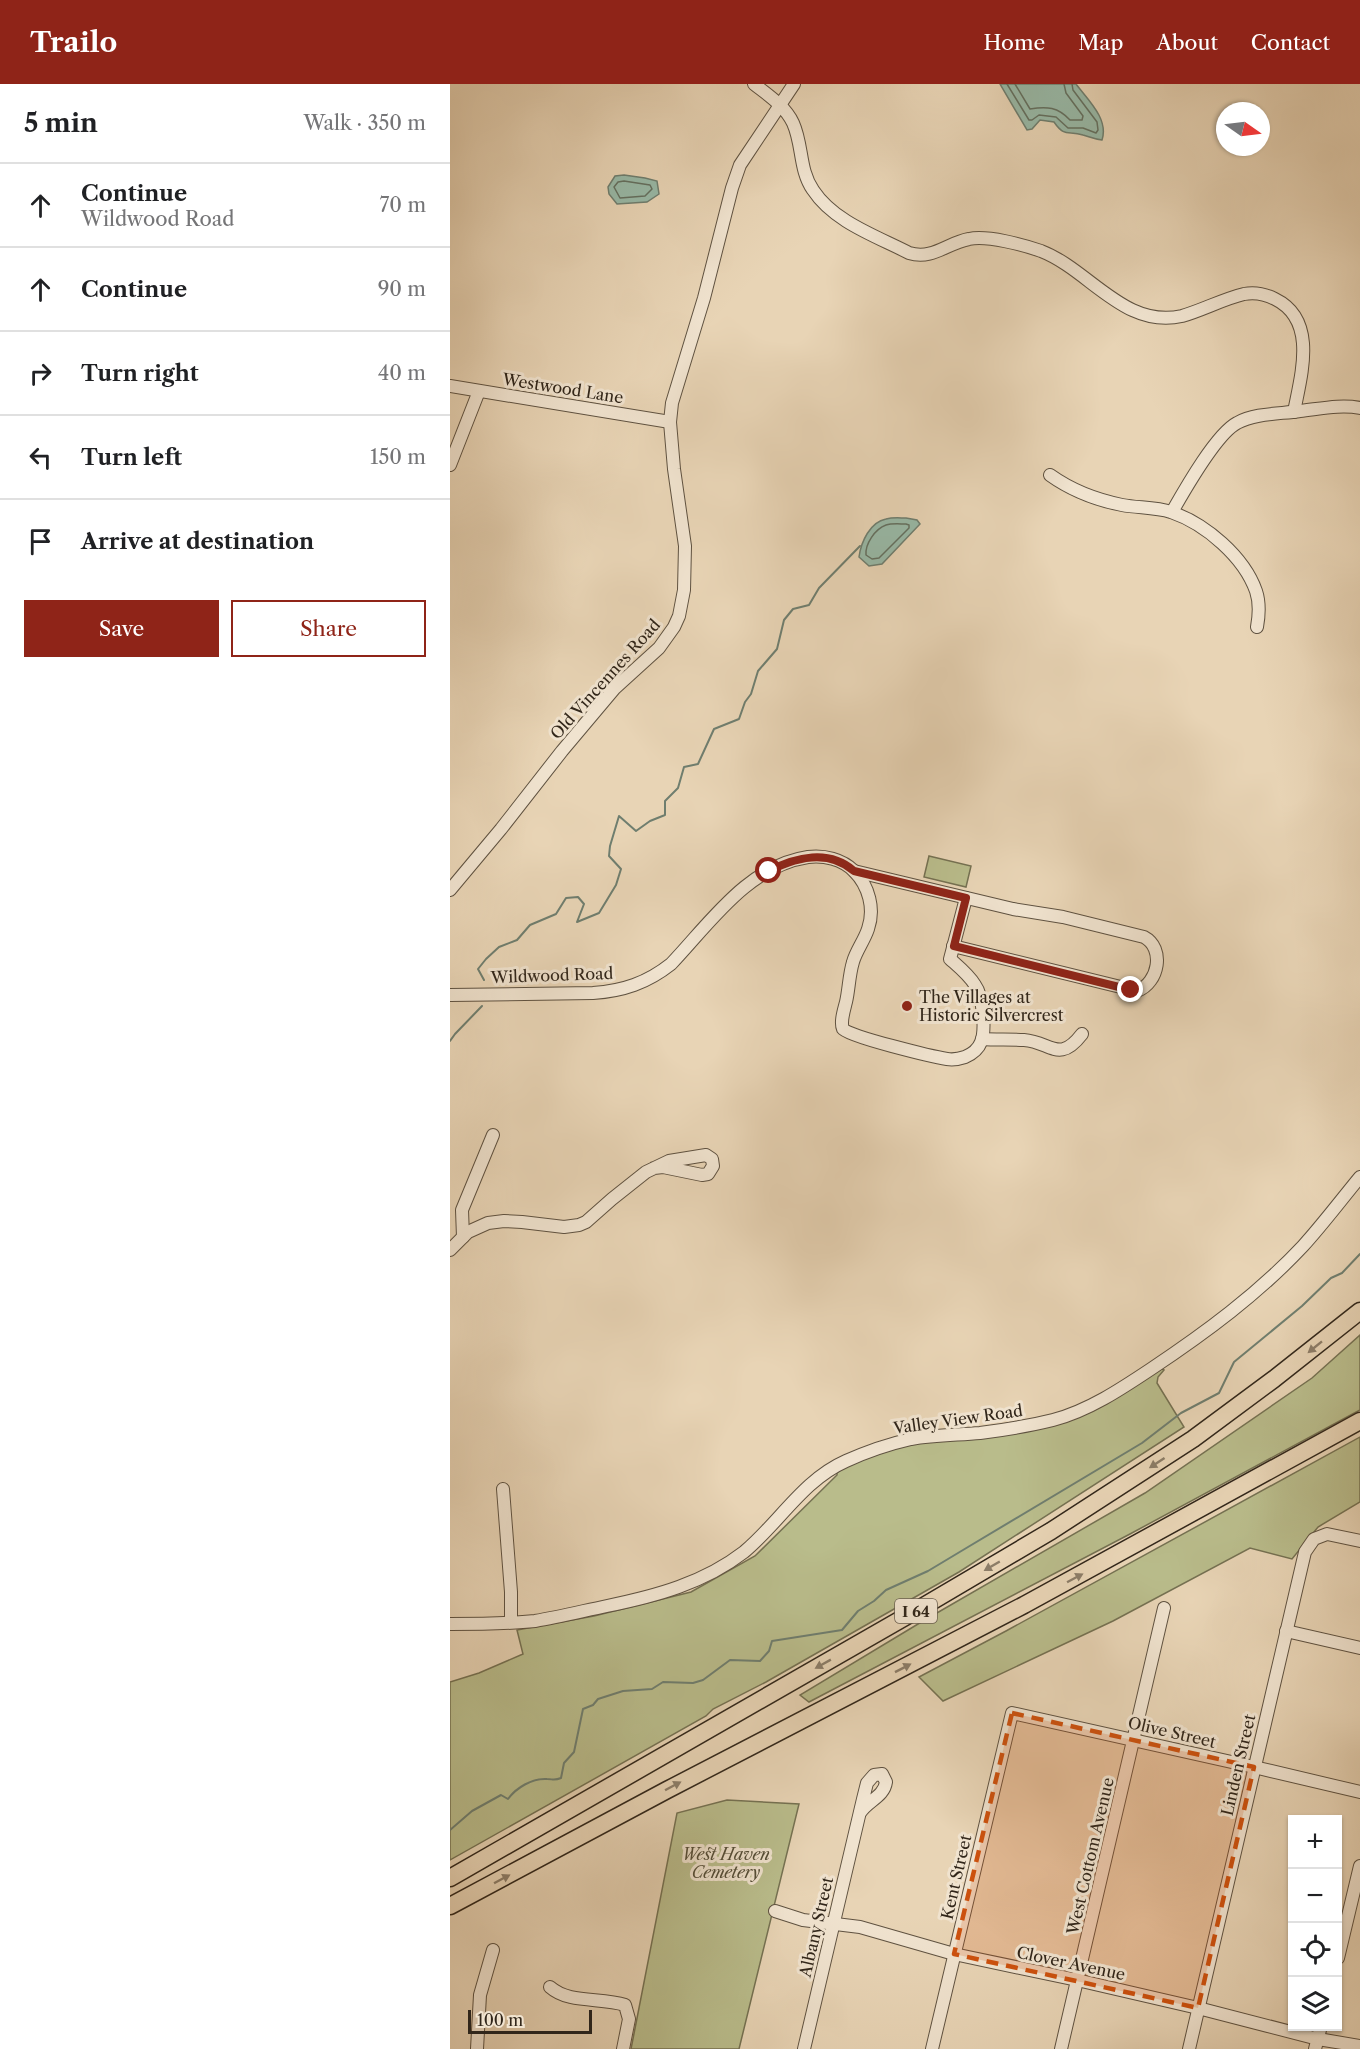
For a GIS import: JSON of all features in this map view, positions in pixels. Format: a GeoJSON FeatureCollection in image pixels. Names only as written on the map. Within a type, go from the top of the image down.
{"type":"FeatureCollection","features":[{"type":"Feature","properties":{"kind":"highway","name":"I 64"},"geometry":{"type":"LineString","coordinates":[[450,1878],[1051,1531],[1193,1439],[1360,1311]]}},
{"type":"Feature","properties":{"kind":"highway","name":"I 64"},"geometry":{"type":"LineString","coordinates":[[450,1906],[667,1790],[1042,1596],[1360,1421]]}},
{"type":"Feature","properties":{"kind":"street"},"geometry":{"type":"LineString","coordinates":[[754,84],[780,105],[793,124],[806,176],[823,203],[843,219],[909,253],[933,254],[964,240],[979,238],[1034,249],[1069,266],[1128,308],[1154,318],[1182,316],[1245,294],[1266,295],[1279,301],[1296,316],[1303,335],[1294,412]]}},
{"type":"Feature","properties":{"kind":"street","name":"Old Vincennes Road"},"geometry":{"type":"LineString","coordinates":[[450,890],[561,751],[615,688],[659,648],[679,616],[684,590],[686,546],[674,469],[670,422],[672,403],[678,377],[704,298],[736,176],[746,155],[794,84]]}},
{"type":"Feature","properties":{"kind":"street","name":"Westwood Lane"},"geometry":{"type":"LineString","coordinates":[[450,386],[670,422]]}},
{"type":"Feature","properties":{"kind":"street"},"geometry":{"type":"LineString","coordinates":[[450,465],[479,391]]}},
{"type":"Feature","properties":{"kind":"street"},"geometry":{"type":"LineString","coordinates":[[1172,512],[1198,468],[1234,424],[1260,416],[1338,407],[1360,408]]}},
{"type":"Feature","properties":{"kind":"street"},"geometry":{"type":"LineString","coordinates":[[1050,475],[1088,495],[1120,504],[1172,512],[1220,541],[1238,559],[1257,592],[1259,607],[1257,627]]}},
{"type":"Feature","properties":{"kind":"street","name":"Wildwood Road"},"geometry":{"type":"LineString","coordinates":[[450,995],[592,993],[626,988],[648,980],[671,964],[736,894],[769,871],[791,861],[813,857],[834,859],[854,871],[1012,909],[1063,917],[1144,937],[1150,940],[1157,951],[1154,976],[1144,988],[1137,991],[954,946]]}},
{"type":"Feature","properties":{"kind":"street"},"geometry":{"type":"LineString","coordinates":[[854,871],[863,881],[870,904],[869,923],[853,961],[842,1026],[846,1032],[864,1038],[955,1059],[976,1050],[982,1039],[983,1025],[979,991],[975,983],[950,959],[966,898]]}},
{"type":"Feature","properties":{"kind":"street"},"geometry":{"type":"LineString","coordinates":[[982,1039],[1026,1040],[1052,1050],[1063,1050],[1075,1044],[1082,1034]]}},
{"type":"Feature","properties":{"kind":"street"},"geometry":{"type":"LineString","coordinates":[[463,1237],[462,1210],[493,1136]]}},
{"type":"Feature","properties":{"kind":"street"},"geometry":{"type":"LineString","coordinates":[[450,1250],[463,1237],[482,1225],[495,1221],[564,1227],[579,1225],[586,1222],[646,1172],[654,1168]]}},
{"type":"Feature","properties":{"kind":"street","name":"Valley View Road"},"geometry":{"type":"LineString","coordinates":[[450,1624],[538,1620],[627,1602],[692,1582],[727,1564],[748,1548],[822,1474],[845,1461],[870,1451],[924,1437],[1008,1429],[1049,1421],[1068,1415],[1115,1393],[1186,1345],[1252,1294],[1301,1248],[1360,1177]]}},
{"type":"Feature","properties":{"kind":"street"},"geometry":{"type":"LineString","coordinates":[[504,1489],[511,1622]]}},
{"type":"Feature","properties":{"kind":"street","name":"Linden Street"},"geometry":{"type":"LineString","coordinates":[[1189,2049],[1305,1552],[1314,1539],[1327,1534],[1360,1541]]}},
{"type":"Feature","properties":{"kind":"street","name":"West Cottom Avenue"},"geometry":{"type":"LineString","coordinates":[[1061,2049],[1164,1608]]}},
{"type":"Feature","properties":{"kind":"street"},"geometry":{"type":"LineString","coordinates":[[1286,1631],[1360,1648]]}},
{"type":"Feature","properties":{"kind":"street","name":"Olive Street"},"geometry":{"type":"LineString","coordinates":[[1012,1713],[1360,1792]]}},
{"type":"Feature","properties":{"kind":"street","name":"Kent Street"},"geometry":{"type":"LineString","coordinates":[[932,2049],[1012,1713]]}},
{"type":"Feature","properties":{"kind":"street","name":"Albany Street"},"geometry":{"type":"LineString","coordinates":[[804,2049],[860,1813]]}},
{"type":"Feature","properties":{"kind":"street"},"geometry":{"type":"LineString","coordinates":[[1342,1941],[1360,1866]]}},
{"type":"Feature","properties":{"kind":"street","name":"Clover Avenue"},"geometry":{"type":"LineString","coordinates":[[775,1911],[803,1920],[860,1927],[954,1954],[1077,1980],[1360,2046]]}},
{"type":"Feature","properties":{"kind":"street"},"geometry":{"type":"LineString","coordinates":[[477,2049],[480,1995],[494,1950]]}},
{"type":"Feature","properties":{"kind":"street"},"geometry":{"type":"LineString","coordinates":[[550,1987],[559,1995],[614,2001],[625,2005],[629,2019],[623,2049]]}},
{"type":"Feature","properties":{"kind":"highlighted area"},"geometry":{"type":"Polygon","coordinates":[[[1012,1713],[1254,1767],[1198,2008],[954,1954],[1012,1713]]]}},
{"type":"Feature","properties":{"kind":"green space"},"geometry":{"type":"Polygon","coordinates":[[[929,856],[971,866],[966,887],[924,877],[929,856]]]}},
{"type":"Feature","properties":{"kind":"green space"},"geometry":{"type":"Polygon","coordinates":[[[1360,1335],[1360,1410],[1130,1534],[809,1702],[800,1695],[1145,1493],[1312,1378],[1360,1335]]]}},
{"type":"Feature","properties":{"kind":"green space"},"geometry":{"type":"Polygon","coordinates":[[[1160,1368],[1164,1370],[1158,1377],[1157,1383],[1184,1427],[959,1572],[766,1682],[713,1709],[706,1716],[450,1860],[450,1682],[479,1673],[523,1654],[517,1630],[594,1616],[691,1592],[755,1556],[837,1473],[852,1461],[910,1443],[1040,1426],[1160,1368]]]}},
{"type":"Feature","properties":{"kind":"green space"},"geometry":{"type":"Polygon","coordinates":[[[1360,1437],[1360,1502],[1318,1527],[1292,1559],[1250,1548],[1113,1621],[943,1701],[919,1677],[1006,1631],[1360,1437]]]}},
{"type":"Feature","properties":{"kind":"green space","name":"West Haven Cemetery"},"geometry":{"type":"Polygon","coordinates":[[[727,1800],[799,1804],[739,2049],[631,2049],[677,1813],[727,1800]]]}},
{"type":"Feature","properties":{"kind":"water"},"geometry":{"type":"Polygon","coordinates":[[[1000,84],[1076,84],[1100,117],[1103,125],[1102,140],[1064,132],[1054,122],[1040,120],[1032,129],[1027,130],[1000,84]]]}},
{"type":"Feature","properties":{"kind":"water"},"geometry":{"type":"Polygon","coordinates":[[[624,175],[657,181],[659,194],[647,202],[617,204],[609,194],[608,187],[615,176],[624,175]]]}},
{"type":"Feature","properties":{"kind":"water"},"geometry":{"type":"Polygon","coordinates":[[[889,518],[917,520],[920,524],[882,564],[869,566],[859,557],[864,539],[875,524],[889,518]]]}},
{"type":"Feature","properties":{"kind":"waterway"},"geometry":{"type":"LineString","coordinates":[[484,980],[478,969],[486,959],[499,947],[517,940],[530,925],[556,914],[566,898],[578,897],[584,904],[577,922],[599,913],[616,885],[621,869],[609,856],[619,816],[636,831],[650,821],[665,815],[665,801],[678,788],[684,767],[698,764],[714,729],[739,719],[745,702],[751,694],[758,671],[777,649],[784,620],[793,609],[809,605],[819,588],[860,546]]}},
{"type":"Feature","properties":{"kind":"waterway"},"geometry":{"type":"LineString","coordinates":[[450,1041],[482,1006]]}},
{"type":"Feature","properties":{"kind":"waterway"},"geometry":{"type":"LineString","coordinates":[[450,1830],[472,1811],[501,1795],[508,1799],[515,1791],[530,1782],[561,1778],[564,1763],[574,1752],[583,1709],[593,1705],[598,1699],[623,1691],[652,1689],[663,1682],[693,1683],[703,1680],[730,1660],[760,1661],[769,1651],[772,1641],[842,1630],[858,1611],[886,1590],[928,1571],[1142,1443],[1181,1413],[1219,1393],[1234,1362],[1302,1306],[1331,1278],[1342,1273],[1360,1254]]}},
{"type":"Feature","properties":{"kind":"place","name":"The Villages at Historic Silvercrest"},"geometry":{"type":"Point","coordinates":[907,1006]}},
{"type":"Feature","properties":{"kind":"route"},"geometry":{"type":"LineString","coordinates":[[769,871],[802,858],[824,857],[842,862],[854,871],[966,898],[954,946],[1131,990]]}}]}
